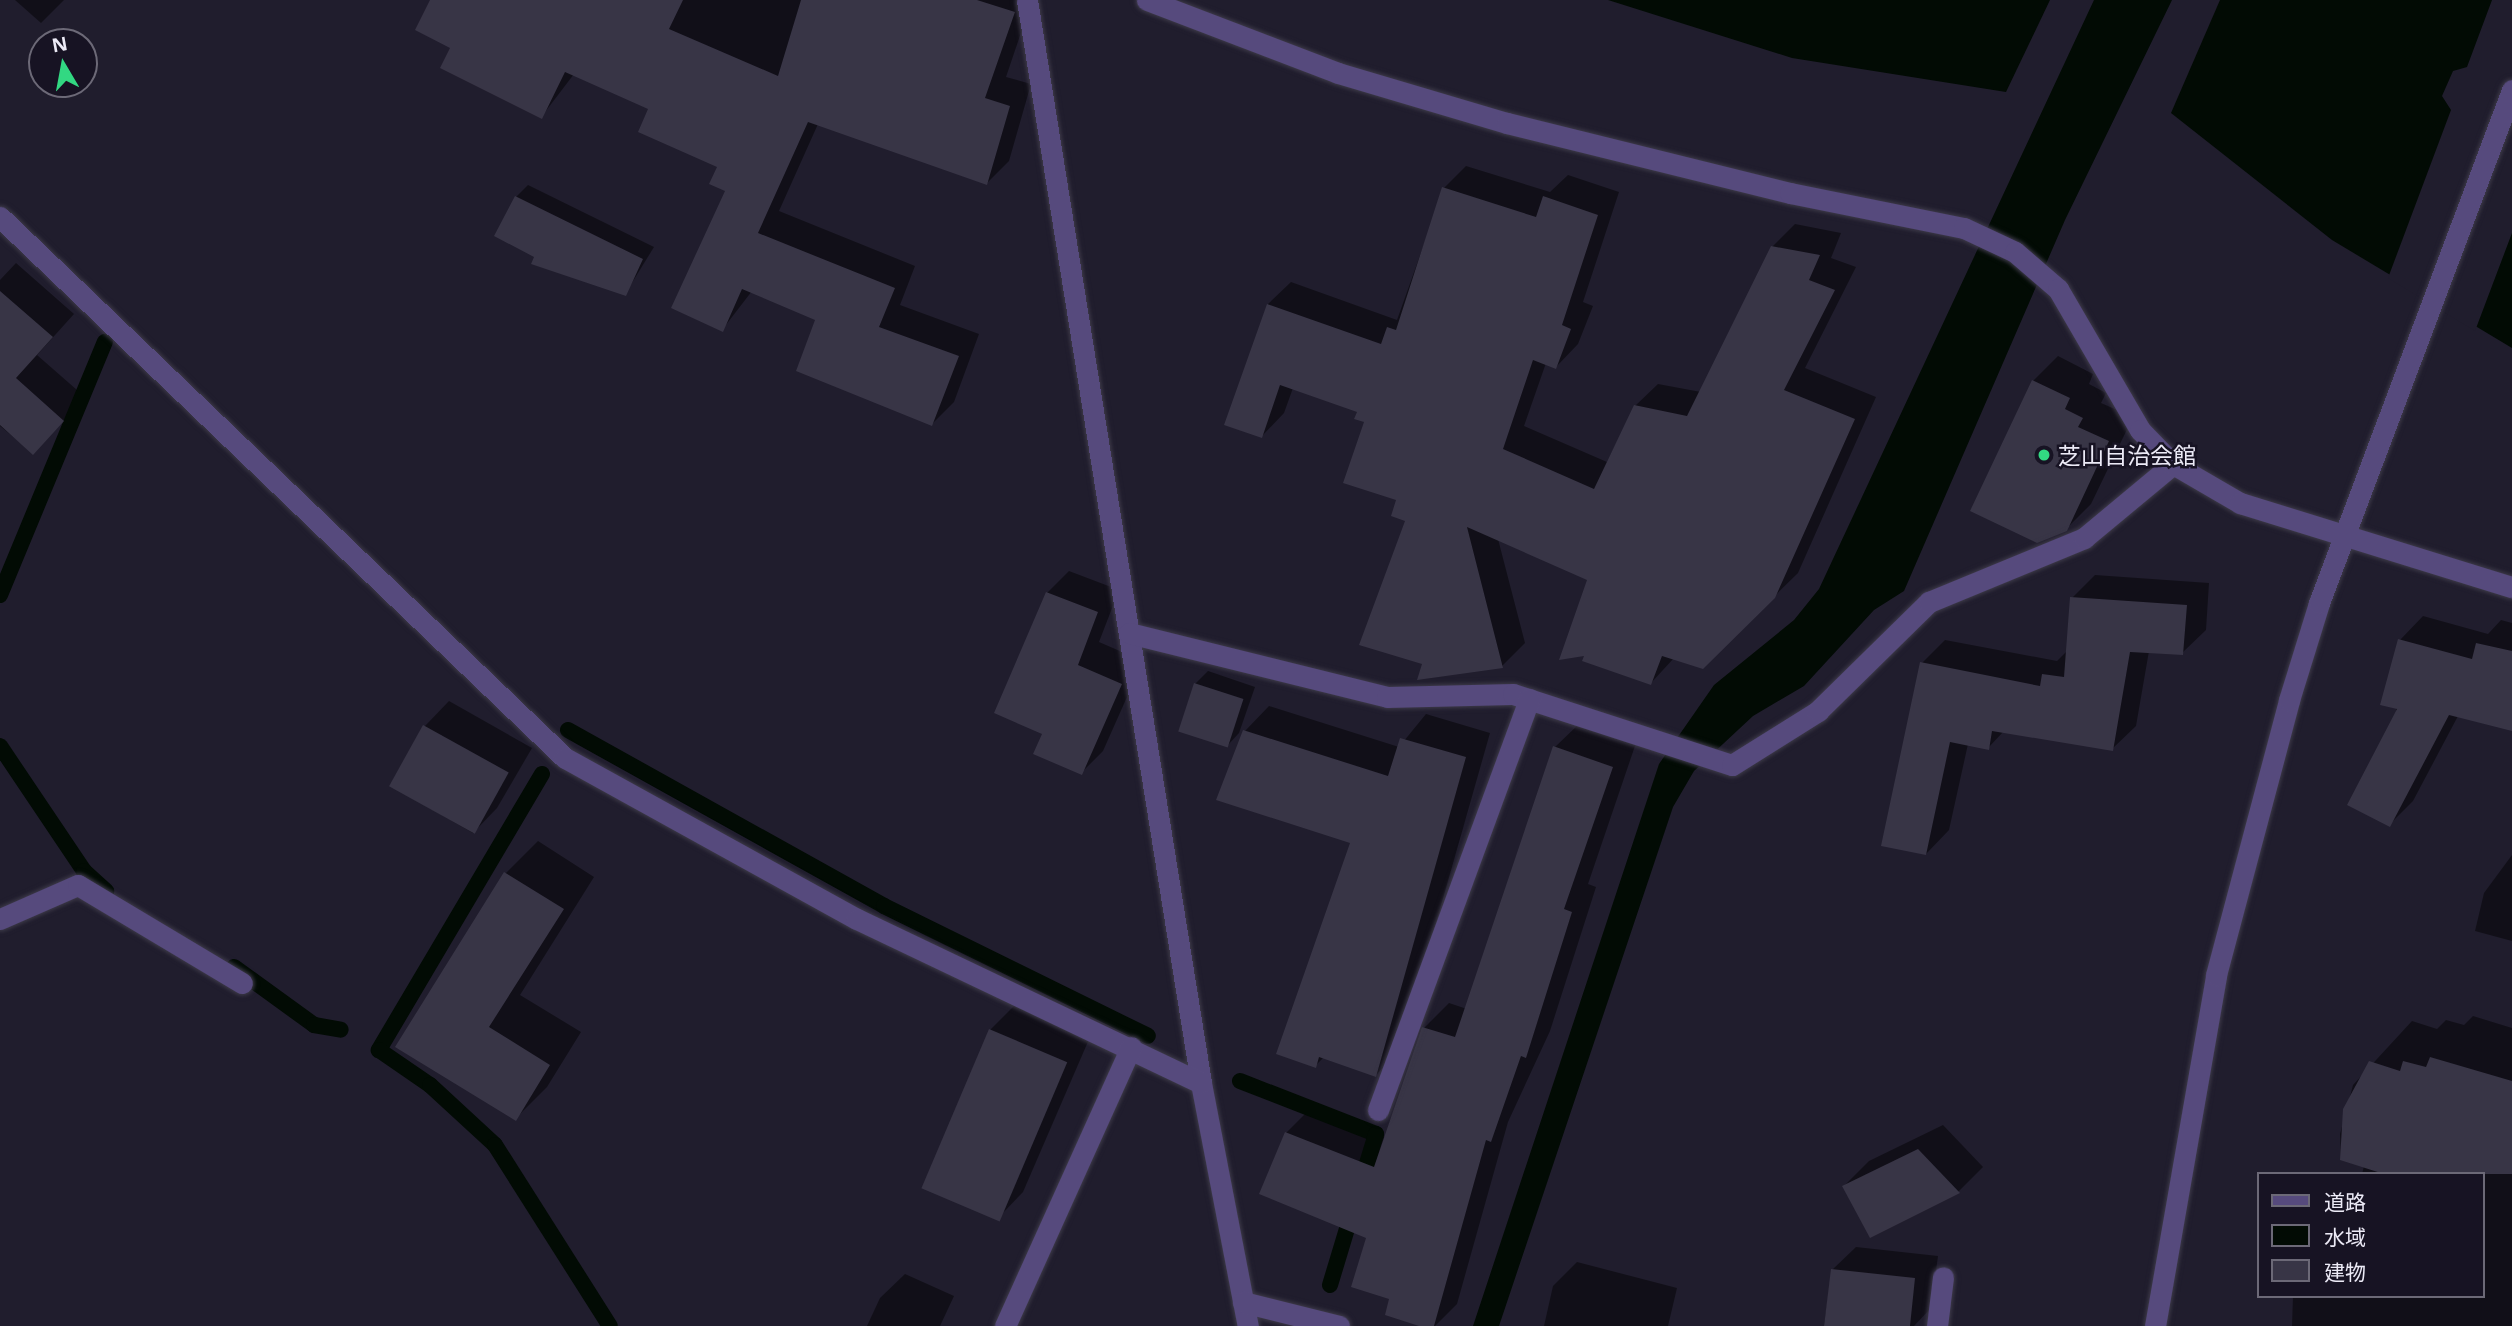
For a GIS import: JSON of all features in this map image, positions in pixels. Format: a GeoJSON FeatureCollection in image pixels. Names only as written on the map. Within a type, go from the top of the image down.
{"type":"FeatureCollection","features":[{"type":"Feature","properties":{"kind":"street"},"geometry":{"type":"LineString","coordinates":[[1027,0],[1201,1083],[1248,1326]]}},
{"type":"Feature","properties":{"kind":"street"},"geometry":{"type":"LineString","coordinates":[[1147,0],[1338,73],[1507,123],[1790,193],[1964,228],[2015,252],[2058,289],[2140,430],[2173,464],[2240,503],[2512,587]]}},
{"type":"Feature","properties":{"kind":"street"},"geometry":{"type":"LineString","coordinates":[[2155,1326],[2216,975],[2293,688],[2399,391],[2512,90]]}},
{"type":"Feature","properties":{"kind":"street"},"geometry":{"type":"LineString","coordinates":[[0,217],[565,758],[857,919],[1131,1047],[1201,1083]]}},
{"type":"Feature","properties":{"kind":"street"},"geometry":{"type":"LineString","coordinates":[[1129,633],[1387,697],[1530,699],[1656,736],[1712,762],[1732,765],[1818,711],[1929,602],[2084,538],[2173,464]]}},
{"type":"Feature","properties":{"kind":"street"},"geometry":{"type":"LineString","coordinates":[[1378,1110],[1530,699]]}},
{"type":"Feature","properties":{"kind":"street"},"geometry":{"type":"LineString","coordinates":[[0,919],[78,885],[242,983]]}},
{"type":"Feature","properties":{"kind":"street"},"geometry":{"type":"LineString","coordinates":[[1005,1326],[1131,1047]]}},
{"type":"Feature","properties":{"kind":"street"},"geometry":{"type":"LineString","coordinates":[[1937,1326],[1943,1277]]}},
{"type":"Feature","properties":{"kind":"street"},"geometry":{"type":"LineString","coordinates":[[1243,1302],[1339,1326]]}},
{"type":"Feature","properties":{"kind":"water"},"geometry":{"type":"Polygon","coordinates":[[[1608,0],[2050,0],[2006,92],[1792,58],[1608,0]]]}},
{"type":"Feature","properties":{"kind":"water"},"geometry":{"type":"Polygon","coordinates":[[[2094,0],[2172,0],[2065,220],[1904,591],[1874,610],[1804,686],[1753,716],[1694,771],[1673,807],[1499,1326],[1473,1326],[1659,764],[1714,685],[1794,620],[1819,589],[2094,0]]]}},
{"type":"Feature","properties":{"kind":"water"},"geometry":{"type":"Polygon","coordinates":[[[2220,0],[2512,0],[2512,348],[2332,240],[2171,113],[2220,0]]]}},
{"type":"Feature","properties":{"kind":"pier"},"geometry":{"type":"Polygon","coordinates":[[[2492,0],[2512,0],[2512,233],[2475,331],[2388,278],[2451,110],[2442,96],[2453,71],[2467,67],[2492,0]]]}},
{"type":"Feature","properties":{"kind":"building"},"geometry":{"type":"Polygon","coordinates":[[[430,0],[683,0],[669,29],[778,76],[801,0],[977,0],[1015,12],[985,98],[1010,106],[987,185],[808,122],[758,233],[895,288],[879,327],[959,356],[932,426],[796,371],[815,320],[742,289],[723,332],[671,308],[725,191],[709,184],[717,167],[638,132],[648,109],[565,72],[542,119],[440,68],[450,48],[415,30],[430,0]]]}},
{"type":"Feature","properties":{"kind":"building"},"geometry":{"type":"Polygon","coordinates":[[[1442,187],[1536,217],[1543,196],[1598,215],[1562,325],[1571,329],[1556,369],[1533,360],[1503,449],[1594,489],[1634,405],[1687,416],[1771,246],[1820,255],[1809,280],[1835,290],[1784,390],[1855,419],[1775,598],[1703,669],[1662,656],[1651,685],[1582,661],[1584,656],[1559,660],[1587,580],[1467,527],[1503,668],[1417,680],[1422,664],[1359,645],[1405,521],[1391,516],[1396,500],[1343,483],[1364,422],[1354,419],[1357,412],[1280,385],[1262,438],[1224,425],[1267,304],[1381,344],[1387,327],[1396,330],[1442,187]]]}},
{"type":"Feature","properties":{"kind":"building"},"geometry":{"type":"Polygon","coordinates":[[[515,196],[643,259],[626,296],[531,264],[534,257],[494,236],[515,196]]]}},
{"type":"Feature","properties":{"kind":"building"},"geometry":{"type":"Polygon","coordinates":[[[0,291],[53,337],[16,378],[64,421],[33,455],[0,425],[0,291]]]}},
{"type":"Feature","properties":{"kind":"building","name":"芝山自治会館"},"geometry":{"type":"Polygon","coordinates":[[[2032,380],[2070,398],[2065,409],[2083,418],[2078,427],[2109,441],[2067,531],[2037,543],[1970,511],[2032,380]]]}},
{"type":"Feature","properties":{"kind":"building"},"geometry":{"type":"Polygon","coordinates":[[[1046,592],[1098,612],[1078,665],[1122,684],[1082,775],[1033,754],[1042,734],[994,713],[1046,592]]]}},
{"type":"Feature","properties":{"kind":"building"},"geometry":{"type":"Polygon","coordinates":[[[2070,597],[2187,605],[2183,655],[2130,652],[2113,751],[1992,731],[1989,750],[1950,742],[1926,855],[1881,846],[1920,662],[2040,686],[2042,674],[2064,677],[2070,597]]]}},
{"type":"Feature","properties":{"kind":"building"},"geometry":{"type":"Polygon","coordinates":[[[2398,639],[2472,659],[2476,643],[2512,651],[2512,731],[2449,715],[2390,827],[2347,805],[2397,709],[2380,705],[2398,639]]]}},
{"type":"Feature","properties":{"kind":"building"},"geometry":{"type":"Polygon","coordinates":[[[1194,683],[1243,699],[1228,748],[1178,732],[1194,683]]]}},
{"type":"Feature","properties":{"kind":"building"},"geometry":{"type":"Polygon","coordinates":[[[423,725],[509,773],[475,834],[389,786],[423,725]]]}},
{"type":"Feature","properties":{"kind":"building"},"geometry":{"type":"Polygon","coordinates":[[[1243,730],[1388,776],[1400,738],[1466,757],[1376,1077],[1319,1057],[1316,1068],[1276,1054],[1350,843],[1216,800],[1243,730]]]}},
{"type":"Feature","properties":{"kind":"building"},"geometry":{"type":"Polygon","coordinates":[[[1553,746],[1613,767],[1564,909],[1572,912],[1526,1058],[1521,1056],[1491,1142],[1486,1140],[1434,1326],[1419,1326],[1385,1315],[1389,1299],[1351,1287],[1366,1238],[1259,1194],[1285,1132],[1374,1167],[1422,1027],[1455,1037],[1553,746]]]}},
{"type":"Feature","properties":{"kind":"building"},"geometry":{"type":"Polygon","coordinates":[[[504,872],[564,909],[489,1027],[550,1065],[516,1121],[395,1047],[504,872]]]}},
{"type":"Feature","properties":{"kind":"building"},"geometry":{"type":"Polygon","coordinates":[[[989,1029],[1067,1062],[1000,1221],[921,1188],[989,1029]]]}},
{"type":"Feature","properties":{"kind":"building"},"geometry":{"type":"Polygon","coordinates":[[[2430,1057],[2512,1081],[2512,1174],[2378,1172],[2340,1160],[2343,1109],[2369,1061],[2400,1071],[2403,1061],[2426,1067],[2430,1057]]]}},
{"type":"Feature","properties":{"kind":"building"},"geometry":{"type":"Polygon","coordinates":[[[1918,1149],[1960,1193],[1870,1238],[1842,1186],[1918,1149]]]}},
{"type":"Feature","properties":{"kind":"building"},"geometry":{"type":"Polygon","coordinates":[[[1831,1269],[1915,1278],[1910,1326],[1824,1326],[1831,1269]]]}},
{"type":"Feature","properties":{"kind":"waterway"},"geometry":{"type":"LineString","coordinates":[[0,595],[105,342]]}},
{"type":"Feature","properties":{"kind":"waterway"},"geometry":{"type":"LineString","coordinates":[[568,730],[884,906],[1148,1036]]}},
{"type":"Feature","properties":{"kind":"waterway"},"geometry":{"type":"LineString","coordinates":[[0,746],[84,871],[106,891]]}},
{"type":"Feature","properties":{"kind":"waterway"},"geometry":{"type":"LineString","coordinates":[[542,774],[379,1050],[430,1085],[495,1145],[610,1326]]}},
{"type":"Feature","properties":{"kind":"waterway"},"geometry":{"type":"LineString","coordinates":[[234,967],[314,1025],[341,1030]]}},
{"type":"Feature","properties":{"kind":"waterway"},"geometry":{"type":"LineString","coordinates":[[1240,1081],[1376,1134],[1361,1183]]}},
{"type":"Feature","properties":{"kind":"waterway"},"geometry":{"type":"LineString","coordinates":[[1330,1285],[1352,1212]]}},
{"type":"Feature","properties":{"kind":"place","name":"芝山自治会館"},"geometry":{"type":"Point","coordinates":[2044,455]}}]}
